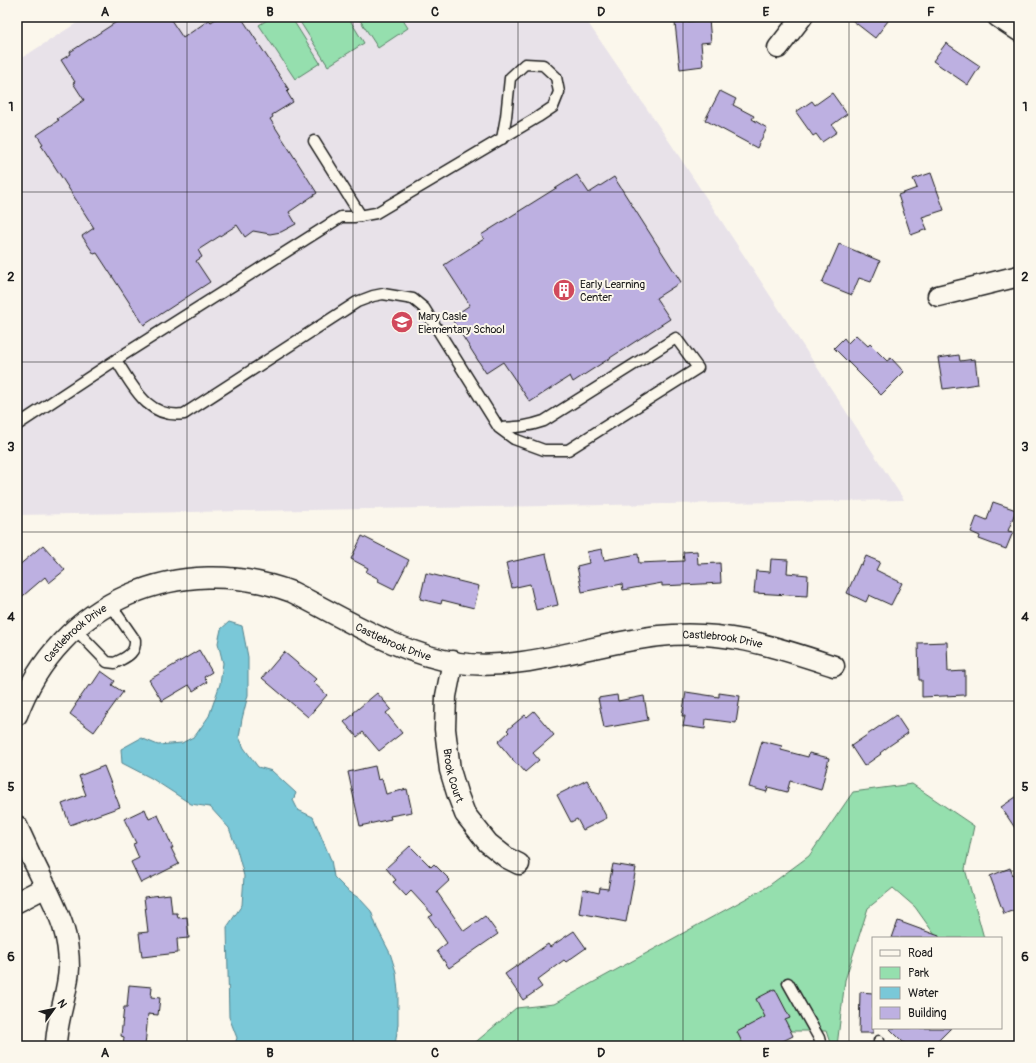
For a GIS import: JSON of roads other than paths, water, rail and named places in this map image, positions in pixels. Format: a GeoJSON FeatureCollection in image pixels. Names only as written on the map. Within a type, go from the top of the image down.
{"type":"FeatureCollection","features":[{"type":"Feature","properties":{"kind":"street"},"geometry":{"type":"LineString","coordinates":[[778,48],[802,17]]}},
{"type":"Feature","properties":{"kind":"street"},"geometry":{"type":"LineString","coordinates":[[998,17],[1019,31]]}},
{"type":"Feature","properties":{"kind":"street"},"geometry":{"type":"LineString","coordinates":[[938,296],[1019,276]]}},
{"type":"Feature","properties":{"kind":"street","name":"Castlebrook Drive"},"geometry":{"type":"LineString","coordinates":[[18,706],[44,663],[58,646],[75,629],[95,613],[110,604],[141,590],[165,583],[191,578],[208,577],[243,579],[292,592],[386,640],[425,656],[453,662],[483,665],[507,664],[635,639],[701,634],[718,635],[759,642],[834,666]]}},
{"type":"Feature","properties":{"kind":"street","name":"Brook Court"},"geometry":{"type":"LineString","coordinates":[[453,662],[446,696],[445,729],[450,770],[457,793],[465,814],[488,843],[508,858],[519,864]]}},
{"type":"Feature","properties":{"kind":"street"},"geometry":{"type":"LineString","coordinates":[[17,826],[56,905],[62,920],[67,944],[69,968],[56,1046]]}},
{"type":"Feature","properties":{"kind":"street"},"geometry":{"type":"LineString","coordinates":[[17,902],[46,887]]}},
{"type":"Feature","properties":{"kind":"lane"},"geometry":{"type":"LineString","coordinates":[[17,425],[116,360],[341,217],[354,217],[376,213],[502,139],[553,107],[559,92],[556,77],[544,65],[525,64],[510,78],[502,139]]}},
{"type":"Feature","properties":{"kind":"lane"},"geometry":{"type":"LineString","coordinates":[[314,140],[361,216]]}},
{"type":"Feature","properties":{"kind":"lane"},"geometry":{"type":"LineString","coordinates":[[116,360],[142,400],[151,407],[163,413],[173,416],[184,414],[357,302],[383,294],[413,299],[424,308],[499,428],[514,439],[544,450],[568,450],[698,368],[676,338],[544,421],[532,426],[499,428]]}},
{"type":"Feature","properties":{"kind":"lane"},"geometry":{"type":"LineString","coordinates":[[75,629],[107,662],[115,663],[133,652],[135,640],[110,604]]}},
{"type":"Feature","properties":{"kind":"lane"},"geometry":{"type":"LineString","coordinates":[[788,983],[822,1046]]}},
{"type":"Feature","properties":{"kind":"water"},"geometry":{"type":"Polygon","coordinates":[[[229,622],[242,626],[248,657],[248,695],[239,737],[244,748],[258,767],[272,771],[296,793],[293,800],[298,810],[313,817],[331,860],[334,877],[347,890],[360,899],[371,911],[377,928],[390,953],[396,972],[398,992],[398,1024],[395,1046],[234,1046],[237,1038],[229,1017],[227,927],[242,905],[244,876],[229,828],[210,807],[191,804],[151,778],[122,763],[121,749],[141,738],[158,745],[182,743],[195,736],[209,716],[220,684],[223,663],[218,643],[221,629],[229,622]]]}},
{"type":"Feature","properties":{"kind":"place","name":"Early Learning Center"},"geometry":{"type":"Point","coordinates":[564,290]}},
{"type":"Feature","properties":{"kind":"place","name":"Mary Casle Elementary School"},"geometry":{"type":"Point","coordinates":[402,322]}}]}
